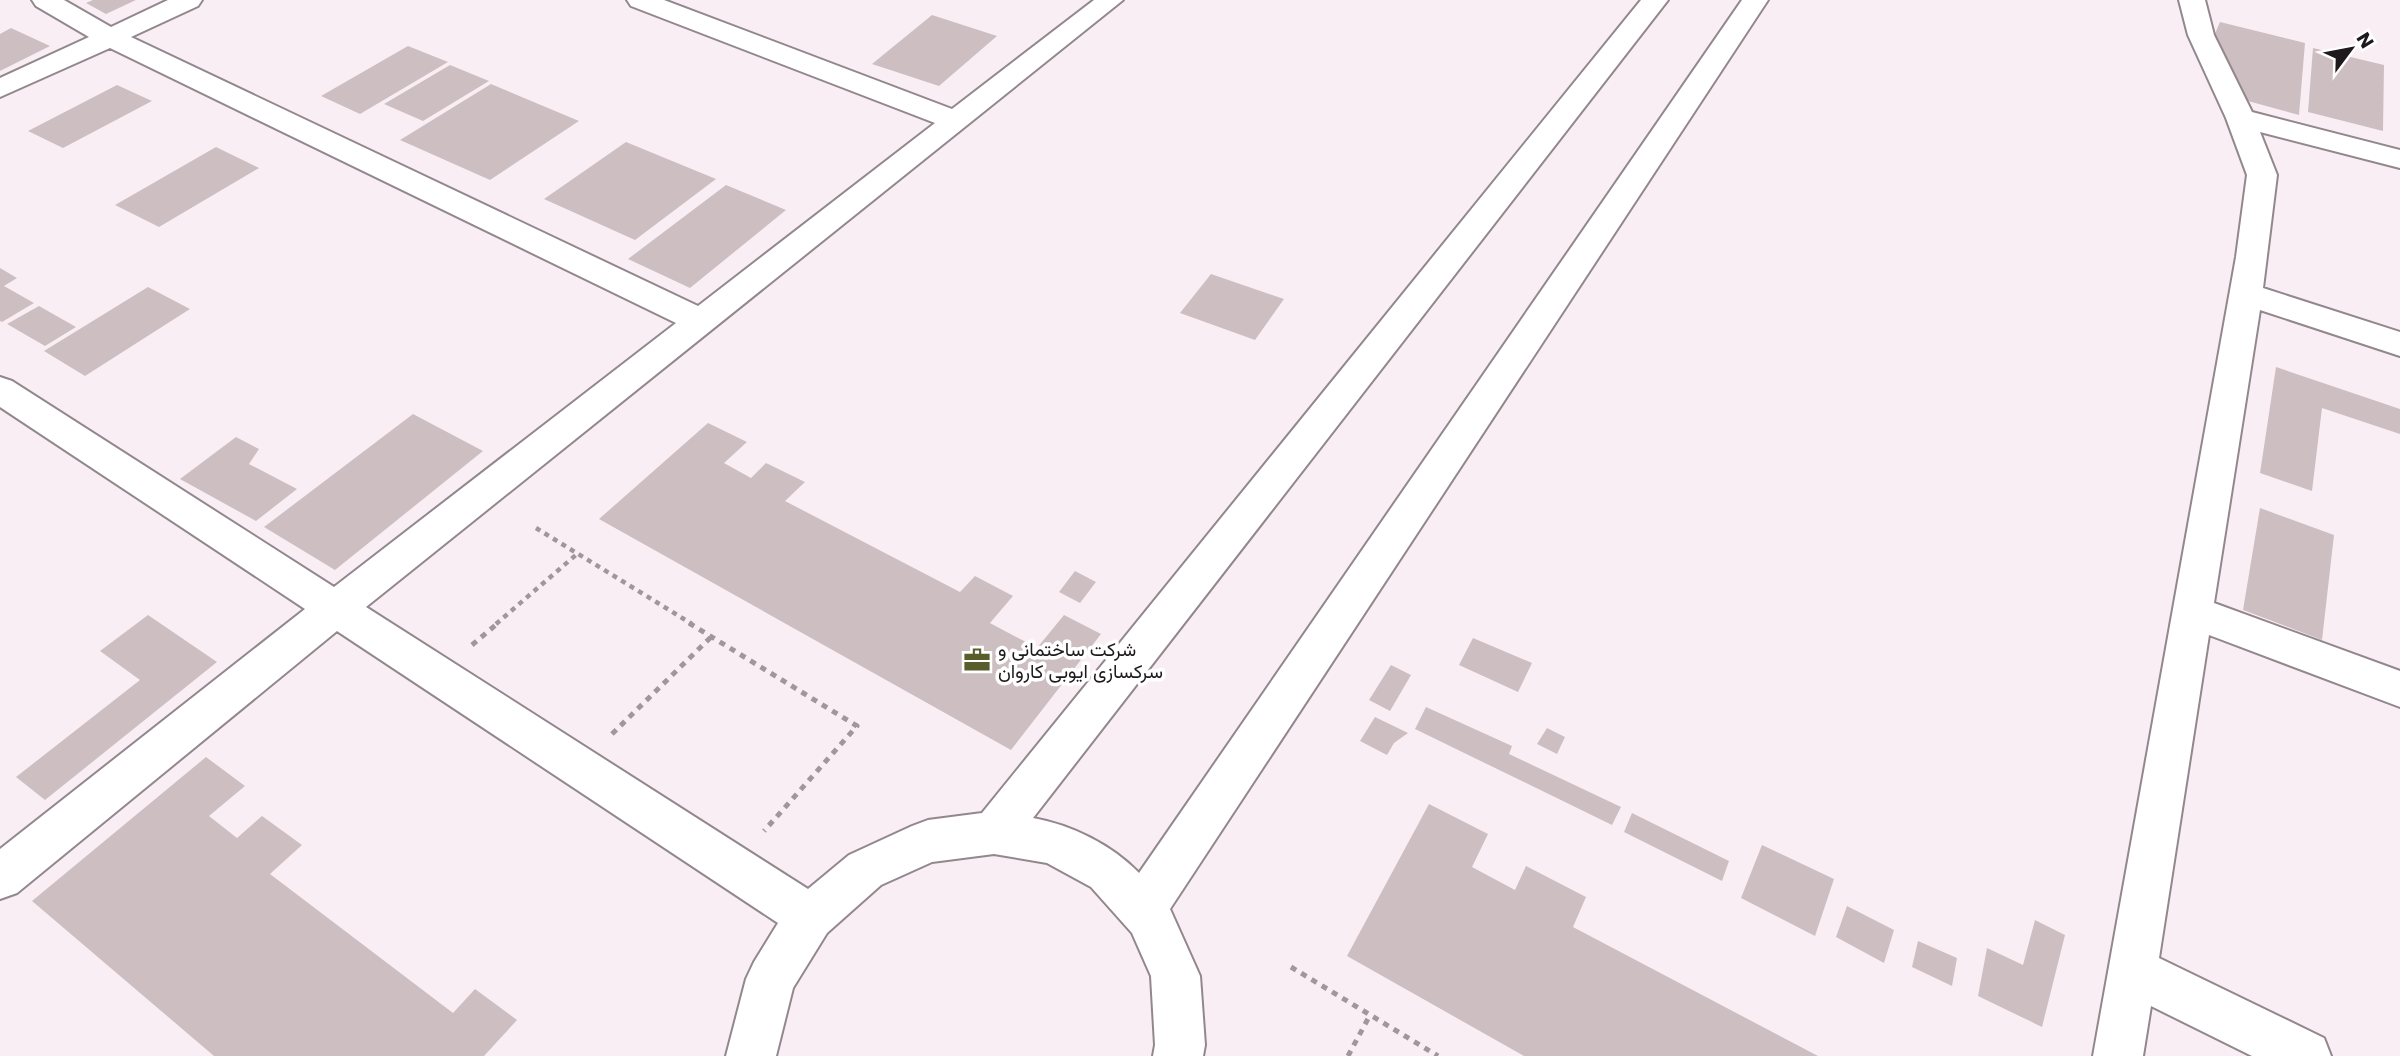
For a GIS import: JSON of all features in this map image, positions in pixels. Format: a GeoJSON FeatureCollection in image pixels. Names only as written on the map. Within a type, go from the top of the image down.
{"type":"FeatureCollection","features":[{"type":"Feature","properties":{"kind":"street"},"geometry":{"type":"LineString","coordinates":[[46,0],[108,37],[701,321]]}},
{"type":"Feature","properties":{"kind":"street"},"geometry":{"type":"LineString","coordinates":[[0,89],[189,0]]}},
{"type":"Feature","properties":{"kind":"street"},"geometry":{"type":"LineString","coordinates":[[640,0],[956,121]]}},
{"type":"Feature","properties":{"kind":"street"},"geometry":{"type":"LineString","coordinates":[[0,877],[336,608],[1110,0]]}},
{"type":"Feature","properties":{"kind":"street"},"geometry":{"type":"LineString","coordinates":[[994,833],[1655,0]]}},
{"type":"Feature","properties":{"kind":"street"},"geometry":{"type":"LineString","coordinates":[[1142,910],[1755,0]]}},
{"type":"Feature","properties":{"kind":"street"},"geometry":{"type":"LineString","coordinates":[[2118,1056],[2246,294],[2262,175],[2240,118],[2201,35],[2192,0]]}},
{"type":"Feature","properties":{"kind":"street"},"geometry":{"type":"LineString","coordinates":[[2240,118],[2400,159]]}},
{"type":"Feature","properties":{"kind":"street"},"geometry":{"type":"LineString","coordinates":[[2246,294],[2400,344]]}},
{"type":"Feature","properties":{"kind":"street"},"geometry":{"type":"LineString","coordinates":[[0,390],[810,917]]}},
{"type":"Feature","properties":{"kind":"street"},"geometry":{"type":"LineString","coordinates":[[2193,612],[2400,689]]}},
{"type":"Feature","properties":{"kind":"street"},"geometry":{"type":"LineString","coordinates":[[751,1056],[771,979],[810,917],[865,870],[928,841],[994,833],[1054,843],[1107,872],[1149,917],[1175,976],[1180,1045],[1178,1056]]}},
{"type":"Feature","properties":{"kind":"street"},"geometry":{"type":"LineString","coordinates":[[2133,971],[2306,1056]]}},
{"type":"Feature","properties":{"kind":"path"},"geometry":{"type":"LineString","coordinates":[[536,528],[857,726],[733,866]]}},
{"type":"Feature","properties":{"kind":"path"},"geometry":{"type":"LineString","coordinates":[[438,674],[577,554]]}},
{"type":"Feature","properties":{"kind":"path"},"geometry":{"type":"LineString","coordinates":[[579,766],[711,637]]}},
{"type":"Feature","properties":{"kind":"path"},"geometry":{"type":"LineString","coordinates":[[1291,967],[1438,1056]]}},
{"type":"Feature","properties":{"kind":"path"},"geometry":{"type":"LineString","coordinates":[[1348,1056],[1370,1015]]}},
{"type":"Feature","properties":{"kind":"building"},"geometry":{"type":"Polygon","coordinates":[[[93,0],[136,0],[106,14],[86,3],[93,0]]]}},
{"type":"Feature","properties":{"kind":"building"},"geometry":{"type":"Polygon","coordinates":[[[932,15],[997,36],[939,86],[872,64],[932,15]]]}},
{"type":"Feature","properties":{"kind":"building"},"geometry":{"type":"Polygon","coordinates":[[[2220,22],[2305,43],[2299,115],[2237,98],[2214,36],[2220,22]]]}},
{"type":"Feature","properties":{"kind":"building"},"geometry":{"type":"Polygon","coordinates":[[[11,28],[50,46],[0,71],[0,34],[11,28]]]}},
{"type":"Feature","properties":{"kind":"building"},"geometry":{"type":"Polygon","coordinates":[[[408,46],[448,62],[360,114],[321,96],[408,46]]]}},
{"type":"Feature","properties":{"kind":"building"},"geometry":{"type":"Polygon","coordinates":[[[2313,48],[2384,65],[2383,131],[2308,112],[2313,48]]]}},
{"type":"Feature","properties":{"kind":"building"},"geometry":{"type":"Polygon","coordinates":[[[450,65],[489,81],[423,121],[384,104],[450,65]]]}},
{"type":"Feature","properties":{"kind":"building"},"geometry":{"type":"Polygon","coordinates":[[[491,84],[579,121],[490,180],[400,140],[491,84]]]}},
{"type":"Feature","properties":{"kind":"building"},"geometry":{"type":"Polygon","coordinates":[[[117,85],[152,101],[63,148],[28,131],[117,85]]]}},
{"type":"Feature","properties":{"kind":"building"},"geometry":{"type":"Polygon","coordinates":[[[626,142],[716,179],[635,240],[544,199],[626,142]]]}},
{"type":"Feature","properties":{"kind":"building"},"geometry":{"type":"Polygon","coordinates":[[[216,147],[259,168],[159,227],[115,205],[216,147]]]}},
{"type":"Feature","properties":{"kind":"building"},"geometry":{"type":"Polygon","coordinates":[[[726,185],[786,210],[690,288],[628,259],[726,185]]]}},
{"type":"Feature","properties":{"kind":"building"},"geometry":{"type":"Polygon","coordinates":[[[0,268],[17,278],[4,286],[34,303],[2,322],[0,321],[0,268]]]}},
{"type":"Feature","properties":{"kind":"building"},"geometry":{"type":"Polygon","coordinates":[[[1211,274],[1284,299],[1255,340],[1180,313],[1211,274]]]}},
{"type":"Feature","properties":{"kind":"building"},"geometry":{"type":"Polygon","coordinates":[[[148,287],[190,309],[85,376],[44,351],[148,287]]]}},
{"type":"Feature","properties":{"kind":"building"},"geometry":{"type":"Polygon","coordinates":[[[39,306],[76,327],[45,346],[7,324],[39,306]]]}},
{"type":"Feature","properties":{"kind":"building"},"geometry":{"type":"Polygon","coordinates":[[[2276,367],[2400,409],[2400,434],[2322,408],[2312,491],[2260,473],[2276,367]]]}},
{"type":"Feature","properties":{"kind":"building"},"geometry":{"type":"Polygon","coordinates":[[[413,414],[483,451],[335,570],[264,527],[413,414]]]}},
{"type":"Feature","properties":{"kind":"building"},"geometry":{"type":"Polygon","coordinates":[[[708,423],[747,442],[724,463],[751,478],[766,463],[805,482],[785,501],[960,592],[975,576],[1013,596],[990,623],[1037,648],[1064,615],[1101,634],[1011,750],[599,519],[708,423]]]}},
{"type":"Feature","properties":{"kind":"building"},"geometry":{"type":"Polygon","coordinates":[[[236,437],[259,449],[249,464],[297,489],[256,521],[180,479],[236,437]]]}},
{"type":"Feature","properties":{"kind":"building"},"geometry":{"type":"Polygon","coordinates":[[[2260,508],[2334,535],[2322,640],[2243,610],[2260,508]]]}},
{"type":"Feature","properties":{"kind":"building"},"geometry":{"type":"Polygon","coordinates":[[[1075,571],[1096,582],[1080,603],[1059,592],[1075,571]]]}},
{"type":"Feature","properties":{"kind":"building"},"geometry":{"type":"Polygon","coordinates":[[[148,615],[217,662],[45,800],[16,777],[140,680],[100,651],[148,615]]]}},
{"type":"Feature","properties":{"kind":"building"},"geometry":{"type":"Polygon","coordinates":[[[1473,638],[1532,663],[1518,692],[1459,665],[1473,638]]]}},
{"type":"Feature","properties":{"kind":"building"},"geometry":{"type":"Polygon","coordinates":[[[1391,665],[1411,675],[1390,711],[1369,700],[1391,665]]]}},
{"type":"Feature","properties":{"kind":"building"},"geometry":{"type":"Polygon","coordinates":[[[1426,707],[1512,746],[1509,754],[1621,807],[1612,825],[1415,729],[1426,707]]]}},
{"type":"Feature","properties":{"kind":"building"},"geometry":{"type":"Polygon","coordinates":[[[1375,717],[1408,733],[1394,743],[1387,755],[1360,741],[1375,717]]]}},
{"type":"Feature","properties":{"kind":"building"},"geometry":{"type":"Polygon","coordinates":[[[1547,728],[1565,737],[1557,754],[1537,744],[1547,728]]]}},
{"type":"Feature","properties":{"kind":"building"},"geometry":{"type":"Polygon","coordinates":[[[206,757],[245,786],[209,816],[237,838],[262,816],[302,845],[270,874],[453,1013],[475,989],[517,1020],[484,1056],[214,1056],[32,901],[206,757]]]}},
{"type":"Feature","properties":{"kind":"building"},"geometry":{"type":"Polygon","coordinates":[[[1429,804],[1488,834],[1472,867],[1515,890],[1526,866],[1586,897],[1573,927],[1818,1056],[1524,1056],[1347,956],[1429,804]]]}},
{"type":"Feature","properties":{"kind":"building"},"geometry":{"type":"Polygon","coordinates":[[[1632,813],[1729,861],[1722,881],[1624,832],[1632,813]]]}},
{"type":"Feature","properties":{"kind":"building"},"geometry":{"type":"Polygon","coordinates":[[[1762,845],[1834,879],[1815,936],[1741,898],[1762,845]]]}},
{"type":"Feature","properties":{"kind":"building"},"geometry":{"type":"Polygon","coordinates":[[[1847,906],[1894,930],[1884,963],[1836,937],[1847,906]]]}},
{"type":"Feature","properties":{"kind":"building"},"geometry":{"type":"Polygon","coordinates":[[[2035,920],[2065,935],[2042,1027],[1978,996],[1987,948],[2023,965],[2035,920]]]}},
{"type":"Feature","properties":{"kind":"building"},"geometry":{"type":"Polygon","coordinates":[[[1918,941],[1957,958],[1952,986],[1912,967],[1918,941]]]}},
{"type":"Feature","properties":{"kind":"place","name":"شرکت ساختمانی و سرکسازی ایوبی کاروان"},"geometry":{"type":"Point","coordinates":[977,660]}}]}
